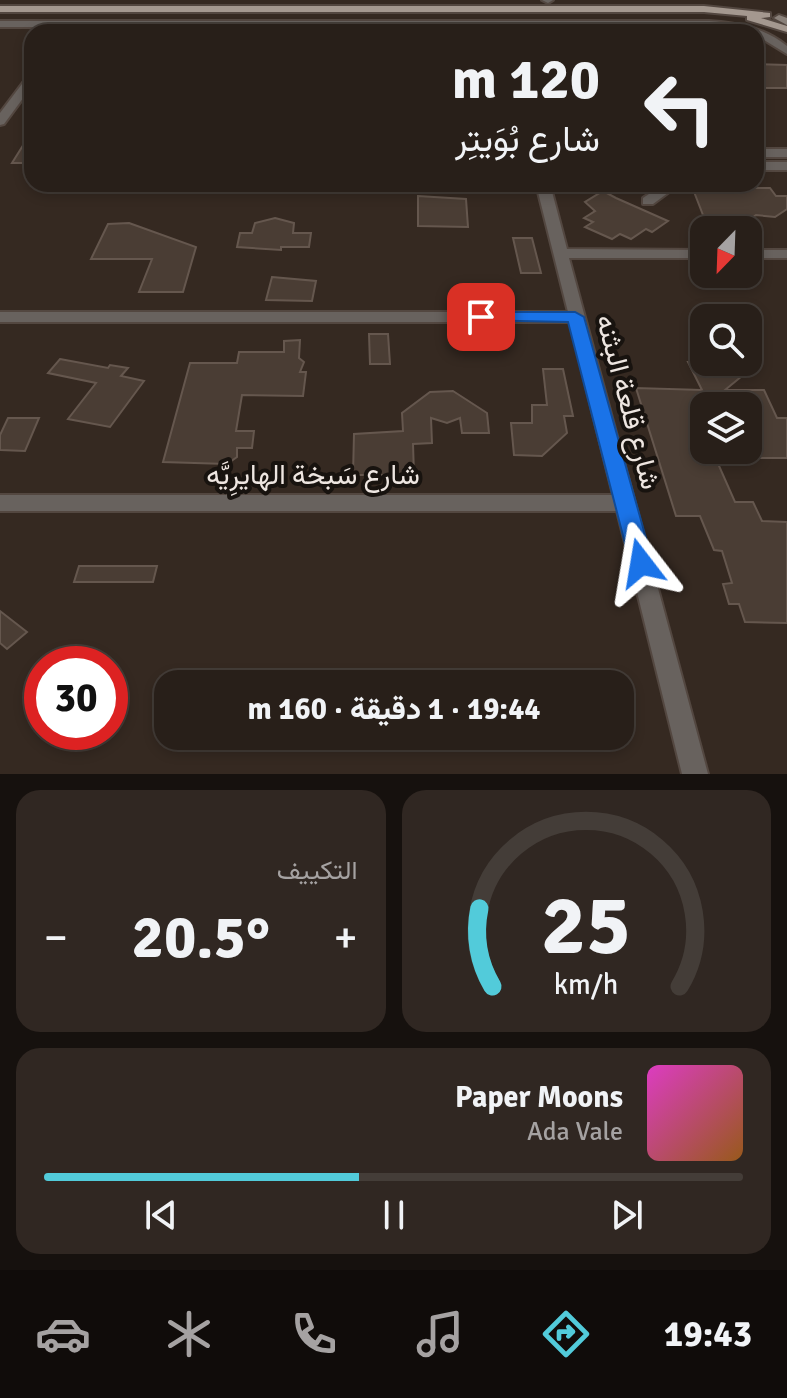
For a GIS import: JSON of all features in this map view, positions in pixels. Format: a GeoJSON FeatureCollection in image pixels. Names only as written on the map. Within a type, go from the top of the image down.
{"type":"FeatureCollection","features":[{"type":"Feature","properties":{"kind":"main road"},"geometry":{"type":"LineString","coordinates":[[0,0],[701,0]]}},
{"type":"Feature","properties":{"kind":"main road"},"geometry":{"type":"LineString","coordinates":[[744,0],[753,10],[784,20]]}},
{"type":"Feature","properties":{"kind":"main road"},"geometry":{"type":"LineString","coordinates":[[0,9],[719,9],[766,15]]}},
{"type":"Feature","properties":{"kind":"main road"},"geometry":{"type":"LineString","coordinates":[[604,9],[721,14],[787,29]]}},
{"type":"Feature","properties":{"kind":"street"},"geometry":{"type":"LineString","coordinates":[[64,9],[72,24]]}},
{"type":"Feature","properties":{"kind":"street"},"geometry":{"type":"LineString","coordinates":[[75,24],[103,9]]}},
{"type":"Feature","properties":{"kind":"street"},"geometry":{"type":"LineString","coordinates":[[0,24],[24,24]]}},
{"type":"Feature","properties":{"kind":"street"},"geometry":{"type":"LineString","coordinates":[[764,34],[787,51]]}},
{"type":"Feature","properties":{"kind":"street"},"geometry":{"type":"LineString","coordinates":[[0,121],[24,89]]}},
{"type":"Feature","properties":{"kind":"street"},"geometry":{"type":"LineString","coordinates":[[764,153],[787,153]]}},
{"type":"Feature","properties":{"kind":"street"},"geometry":{"type":"LineString","coordinates":[[764,165],[787,166]]}},
{"type":"Feature","properties":{"kind":"street","name":"شارع قلعة البثنه"},"geometry":{"type":"LineString","coordinates":[[545,192],[695,774]]}},
{"type":"Feature","properties":{"kind":"street"},"geometry":{"type":"LineString","coordinates":[[648,201],[661,192]]}},
{"type":"Feature","properties":{"kind":"street"},"geometry":{"type":"LineString","coordinates":[[561,253],[690,254]]}},
{"type":"Feature","properties":{"kind":"street"},"geometry":{"type":"LineString","coordinates":[[762,254],[787,254]]}},
{"type":"Feature","properties":{"kind":"street"},"geometry":{"type":"LineString","coordinates":[[0,317],[575,317]]}},
{"type":"Feature","properties":{"kind":"street","name":"شارع سَبخة الهايرِيَّه"},"geometry":{"type":"LineString","coordinates":[[0,503],[626,503]]}},
{"type":"Feature","properties":{"kind":"building"},"geometry":{"type":"Polygon","coordinates":[[[764,64],[787,65],[787,88],[764,88],[764,64]]]}},
{"type":"Feature","properties":{"kind":"building"},"geometry":{"type":"Polygon","coordinates":[[[24,144],[24,163],[12,163],[24,144]]]}},
{"type":"Feature","properties":{"kind":"building"},"geometry":{"type":"Polygon","coordinates":[[[764,188],[770,188],[776,196],[787,196],[787,209],[775,217],[706,216],[694,192],[764,192],[764,188]]]}},
{"type":"Feature","properties":{"kind":"building"},"geometry":{"type":"Polygon","coordinates":[[[605,192],[668,221],[652,232],[646,229],[631,239],[620,234],[612,239],[585,227],[593,222],[584,218],[595,211],[585,202],[605,192]]]}},
{"type":"Feature","properties":{"kind":"building"},"geometry":{"type":"Polygon","coordinates":[[[418,196],[466,199],[468,227],[418,226],[418,196]]]}},
{"type":"Feature","properties":{"kind":"building"},"geometry":{"type":"Polygon","coordinates":[[[275,218],[294,223],[293,233],[311,233],[309,247],[281,247],[281,250],[237,247],[240,233],[252,233],[255,223],[275,218]]]}},
{"type":"Feature","properties":{"kind":"building"},"geometry":{"type":"Polygon","coordinates":[[[129,223],[196,247],[183,292],[139,292],[152,259],[91,259],[108,224],[129,223]]]}},
{"type":"Feature","properties":{"kind":"building"},"geometry":{"type":"Polygon","coordinates":[[[513,238],[532,238],[541,273],[521,273],[513,238]]]}},
{"type":"Feature","properties":{"kind":"building"},"geometry":{"type":"Polygon","coordinates":[[[272,277],[316,281],[312,301],[266,300],[272,277]]]}},
{"type":"Feature","properties":{"kind":"building"},"geometry":{"type":"Polygon","coordinates":[[[369,334],[388,334],[390,364],[370,364],[369,334]]]}},
{"type":"Feature","properties":{"kind":"building"},"geometry":{"type":"Polygon","coordinates":[[[300,340],[299,358],[304,362],[300,372],[306,372],[303,396],[242,395],[236,431],[254,431],[252,448],[237,448],[237,457],[227,464],[163,462],[190,363],[237,363],[239,352],[284,352],[284,341],[300,340]]]}},
{"type":"Feature","properties":{"kind":"building"},"geometry":{"type":"Polygon","coordinates":[[[60,359],[108,368],[110,365],[128,368],[121,376],[144,381],[110,427],[68,419],[96,383],[48,373],[60,359]]]}},
{"type":"Feature","properties":{"kind":"building"},"geometry":{"type":"Polygon","coordinates":[[[543,369],[563,369],[573,416],[564,416],[567,433],[542,456],[514,455],[511,423],[532,423],[532,405],[547,405],[543,369]]]}},
{"type":"Feature","properties":{"kind":"building"},"geometry":{"type":"Polygon","coordinates":[[[695,376],[742,376],[725,390],[764,390],[777,418],[787,418],[787,458],[762,458],[762,392],[690,392],[690,464],[718,464],[735,502],[753,502],[762,521],[787,522],[787,623],[745,622],[739,604],[729,604],[723,584],[732,583],[722,551],[714,550],[700,516],[676,516],[636,388],[702,390],[695,376]]]}},
{"type":"Feature","properties":{"kind":"building"},"geometry":{"type":"Polygon","coordinates":[[[453,391],[487,413],[489,433],[462,433],[460,418],[447,423],[431,418],[432,443],[413,444],[414,475],[353,475],[354,434],[403,431],[402,413],[430,392],[453,391]]]}},
{"type":"Feature","properties":{"kind":"building"},"geometry":{"type":"Polygon","coordinates":[[[8,418],[39,418],[25,451],[0,450],[0,435],[8,418]]]}},
{"type":"Feature","properties":{"kind":"building"},"geometry":{"type":"Polygon","coordinates":[[[79,566],[157,566],[153,582],[74,582],[79,566]]]}},
{"type":"Feature","properties":{"kind":"building"},"geometry":{"type":"Polygon","coordinates":[[[0,611],[27,632],[7,649],[0,643],[0,611]]]}},
{"type":"Feature","properties":{"kind":"route"},"geometry":{"type":"LineString","coordinates":[[481,317],[575,317],[641,563]]}}]}
